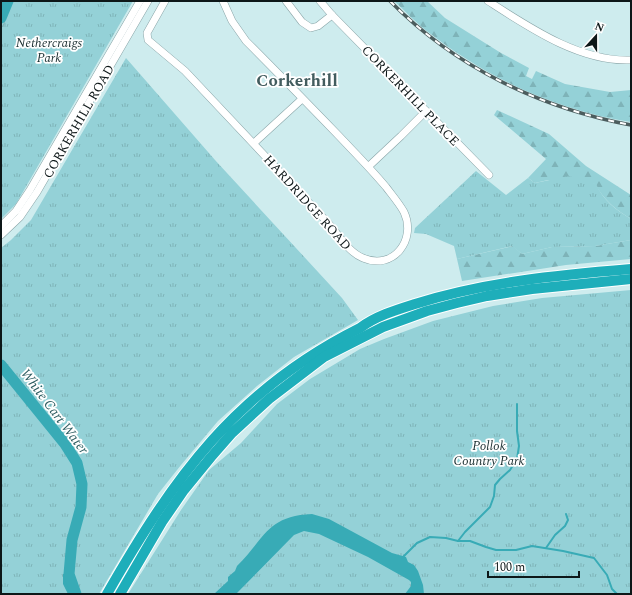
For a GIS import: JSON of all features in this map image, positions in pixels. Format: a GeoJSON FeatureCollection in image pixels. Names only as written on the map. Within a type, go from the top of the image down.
{"type":"FeatureCollection","features":[{"type":"Feature","properties":{"kind":"highway"},"geometry":{"type":"LineString","coordinates":[[109,591],[158,509],[187,468],[239,411],[292,368],[321,349],[360,328],[367,322],[400,309],[432,299],[516,281],[559,275],[631,269]]}},
{"type":"Feature","properties":{"kind":"highway"},"geometry":{"type":"LineString","coordinates":[[120,594],[143,553],[170,511],[198,472],[217,450],[258,409],[324,357],[369,333],[405,318],[457,303],[500,294],[552,286],[631,279]]}},
{"type":"Feature","properties":{"kind":"street","name":"CORKERHILL ROAD"},"geometry":{"type":"LineString","coordinates":[[1,226],[16,211],[30,190],[140,1]]}},
{"type":"Feature","properties":{"kind":"street","name":"CORKERHILL ROAD"},"geometry":{"type":"LineString","coordinates":[[1,235],[20,217],[37,192],[148,1]]}},
{"type":"Feature","properties":{"kind":"street","name":"HARDRIDGE ROAD"},"geometry":{"type":"LineString","coordinates":[[166,1],[147,33],[148,40],[185,70],[329,224],[350,250],[369,260],[383,260],[394,256],[404,244],[408,232],[407,220],[400,204],[369,166],[246,41],[232,21],[223,1]]}},
{"type":"Feature","properties":{"kind":"street"},"geometry":{"type":"LineString","coordinates":[[286,1],[302,22],[311,28],[318,26],[332,15]]}},
{"type":"Feature","properties":{"kind":"street","name":"CORKERHILL PLACE"},"geometry":{"type":"LineString","coordinates":[[320,1],[489,175]]}},
{"type":"Feature","properties":{"kind":"street"},"geometry":{"type":"LineString","coordinates":[[488,1],[543,34],[579,51],[603,58],[631,60]]}},
{"type":"Feature","properties":{"kind":"street"},"geometry":{"type":"LineString","coordinates":[[254,143],[302,99]]}},
{"type":"Feature","properties":{"kind":"street"},"geometry":{"type":"LineString","coordinates":[[369,166],[426,111]]}},
{"type":"Feature","properties":{"kind":"green space"},"geometry":{"type":"Polygon","coordinates":[[[1,1],[27,1],[1,50],[1,1]]]}},
{"type":"Feature","properties":{"kind":"green space","name":"Nethercraigs Park"},"geometry":{"type":"Polygon","coordinates":[[[13,1],[133,1],[16,204],[1,219],[1,33],[13,1]]]}},
{"type":"Feature","properties":{"kind":"green space"},"geometry":{"type":"Polygon","coordinates":[[[394,1],[427,1],[445,18],[501,53],[529,68],[526,76],[532,79],[536,71],[565,84],[610,92],[631,90],[631,122],[603,117],[576,109],[549,100],[498,78],[451,49],[415,21],[394,1]]]}},
{"type":"Feature","properties":{"kind":"green space"},"geometry":{"type":"Polygon","coordinates":[[[126,58],[215,160],[342,298],[358,320],[294,357],[257,386],[218,421],[158,494],[99,594],[1,594],[1,248],[31,220],[126,58]]]}},
{"type":"Feature","properties":{"kind":"green space"},"geometry":{"type":"Polygon","coordinates":[[[497,110],[549,134],[586,166],[631,195],[631,219],[611,204],[602,195],[595,184],[548,180],[535,183],[528,178],[546,159],[494,115],[497,110]]]}},
{"type":"Feature","properties":{"kind":"green space"},"geometry":{"type":"Polygon","coordinates":[[[476,171],[506,195],[528,178],[535,183],[569,176],[596,184],[602,195],[610,204],[631,219],[631,240],[595,246],[552,247],[522,254],[512,246],[457,259],[454,246],[426,234],[414,233],[415,228],[476,171]]]}},
{"type":"Feature","properties":{"kind":"green space"},"geometry":{"type":"Polygon","coordinates":[[[631,240],[631,259],[566,265],[462,281],[457,259],[513,246],[522,254],[552,247],[595,246],[631,240]]]}},
{"type":"Feature","properties":{"kind":"green space","name":"Pollok Country Park"},"geometry":{"type":"Polygon","coordinates":[[[631,290],[631,594],[128,594],[181,510],[209,470],[241,443],[277,404],[310,379],[360,349],[433,321],[493,306],[542,298],[631,290]]]}},
{"type":"Feature","properties":{"kind":"shaded area"},"geometry":{"type":"Polygon","coordinates":[[[312,514],[329,519],[392,553],[406,557],[408,562],[414,565],[418,571],[423,585],[424,594],[405,594],[411,586],[411,582],[409,580],[368,557],[319,534],[304,531],[294,535],[236,594],[214,594],[228,581],[228,577],[235,571],[237,566],[275,524],[285,519],[312,514]]]}},
{"type":"Feature","properties":{"kind":"shaded area"},"geometry":{"type":"Polygon","coordinates":[[[74,573],[80,594],[68,594],[63,584],[63,574],[74,573]]]}},
{"type":"Feature","properties":{"kind":"waterway","name":"White Cart Water"},"geometry":{"type":"LineString","coordinates":[[1,18],[8,1]]}},
{"type":"Feature","properties":{"kind":"waterway","name":"White Cart Water"},"geometry":{"type":"LineString","coordinates":[[1,365],[65,444],[77,463],[82,484],[81,507],[72,540],[69,574],[76,594]]}},
{"type":"Feature","properties":{"kind":"waterway"},"geometry":{"type":"LineString","coordinates":[[458,541],[490,507],[494,496],[495,485],[510,470],[517,459],[519,446],[517,431],[517,404]]}},
{"type":"Feature","properties":{"kind":"waterway"},"geometry":{"type":"LineString","coordinates":[[546,548],[555,535],[565,526],[568,520],[566,514]]}},
{"type":"Feature","properties":{"kind":"waterway"},"geometry":{"type":"LineString","coordinates":[[402,558],[417,543],[430,537],[470,541],[496,550],[516,550],[532,546],[563,551],[594,558],[607,575],[612,589],[617,594]]}},
{"type":"Feature","properties":{"kind":"railway"},"geometry":{"type":"LineString","coordinates":[[390,1],[415,25],[442,46],[471,65],[501,81],[532,96],[564,108],[631,125]]}},
{"type":"Feature","properties":{"kind":"district","name":"Corkerhill"},"geometry":{"type":"Point","coordinates":[297,80]}}]}
